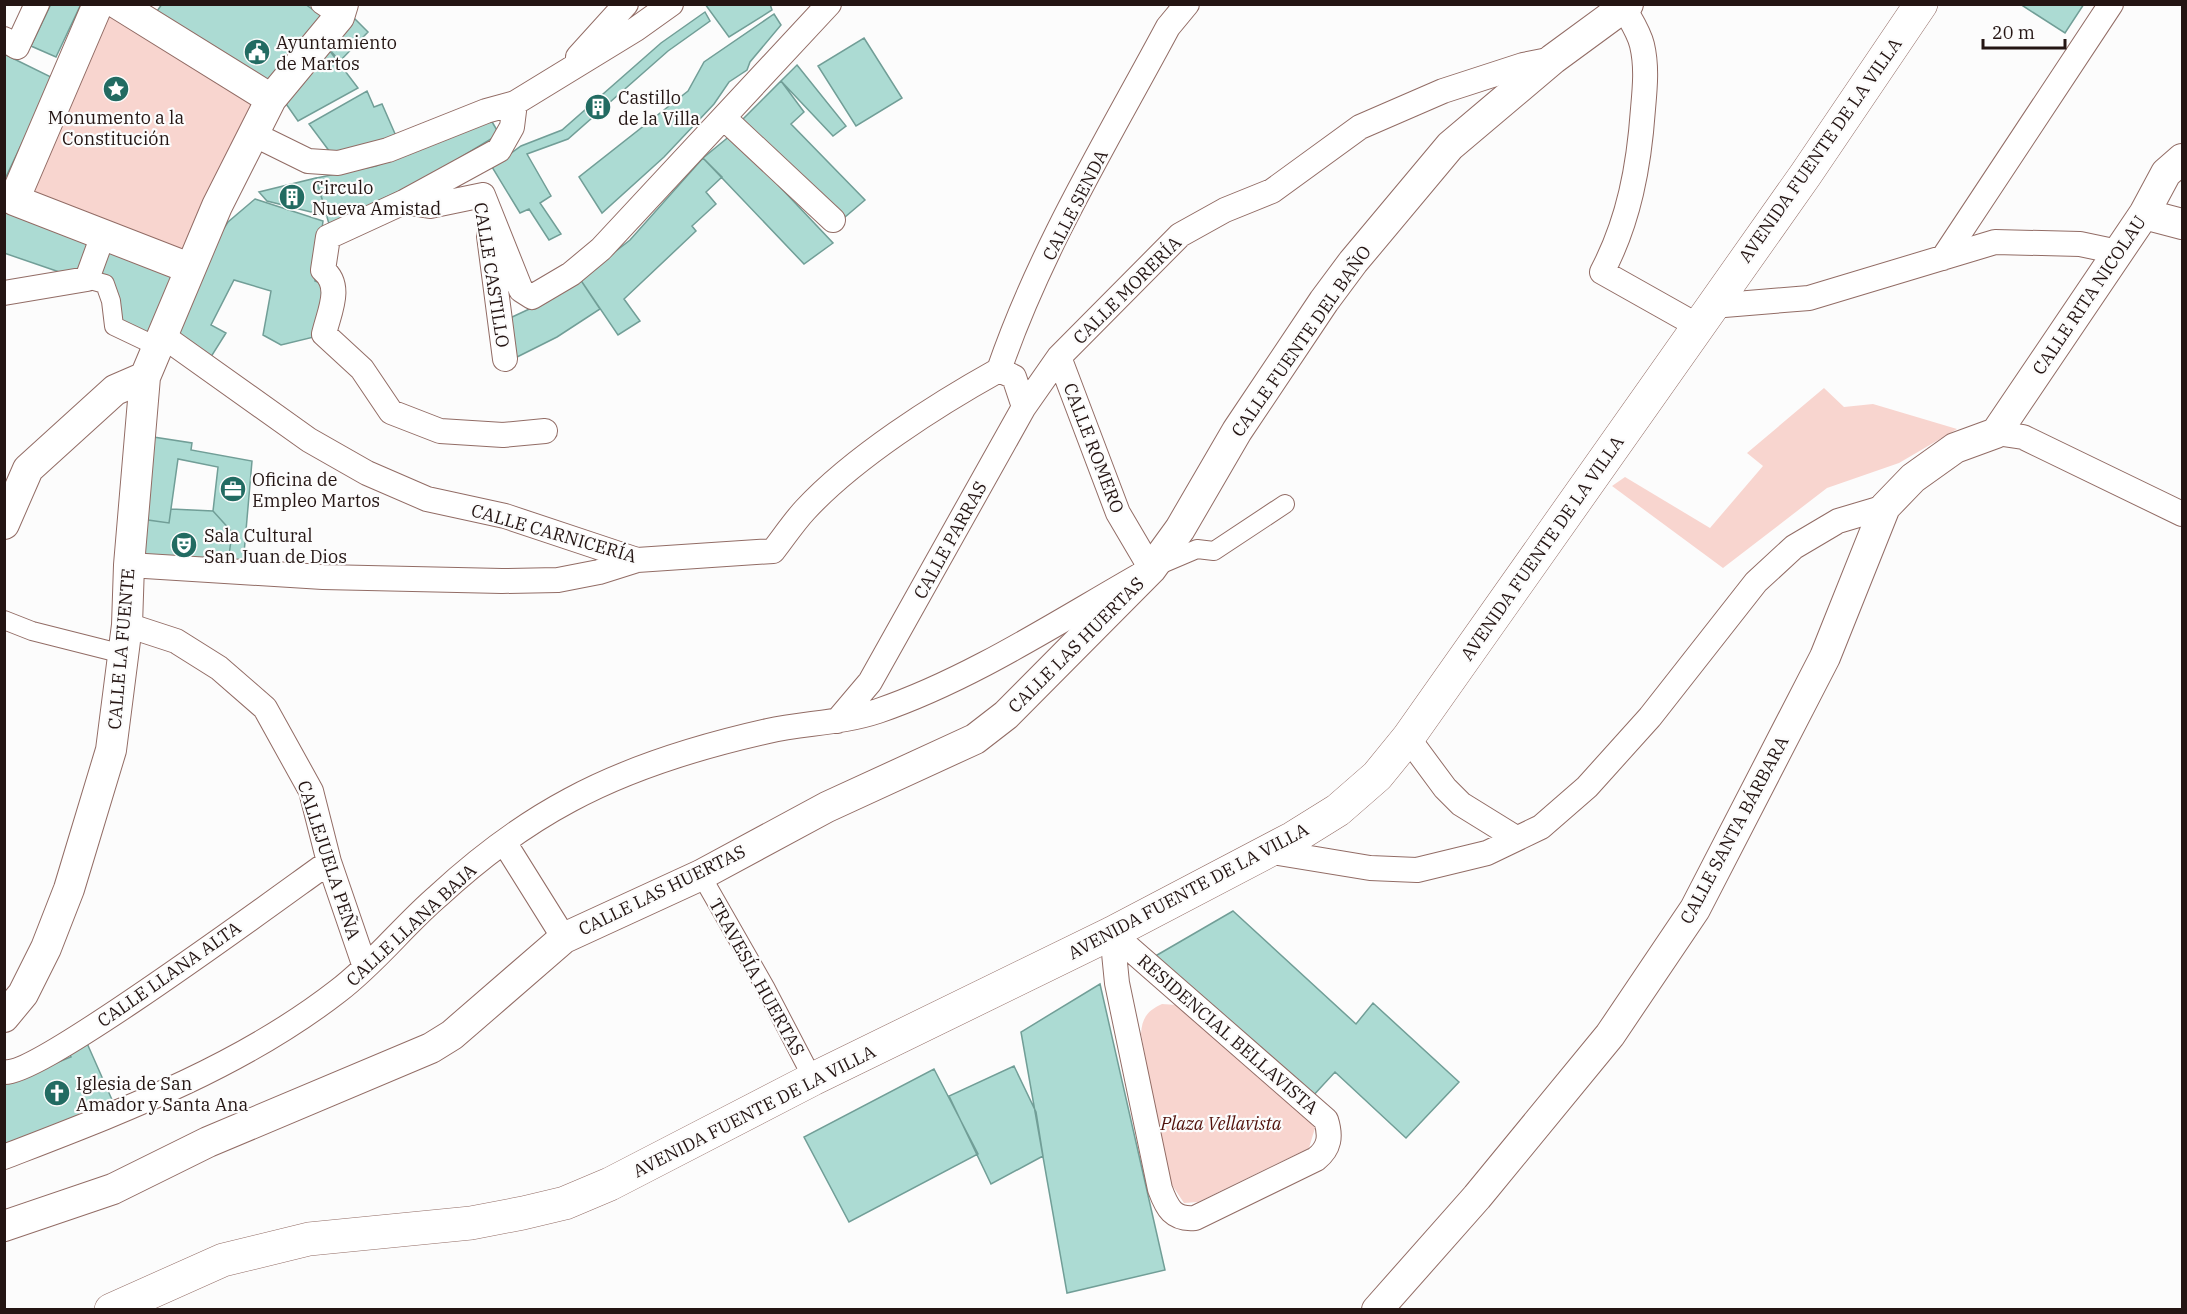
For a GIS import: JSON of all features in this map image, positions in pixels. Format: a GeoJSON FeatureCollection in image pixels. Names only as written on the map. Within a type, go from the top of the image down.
{"type":"FeatureCollection","features":[{"type":"Feature","properties":{"kind":"main road","name":"AVENIDA FUENTE DE LA VILLA"},"geometry":{"type":"LineString","coordinates":[[111,1310],[223,1260],[309,1239],[471,1223],[565,1203],[610,1184],[813,1079],[1112,933],[1267,851],[1338,810],[1377,776],[1408,738],[1921,4]]}},
{"type":"Feature","properties":{"kind":"street"},"geometry":{"type":"LineString","coordinates":[[4,39],[17,47],[37,4]]}},
{"type":"Feature","properties":{"kind":"street"},"geometry":{"type":"LineString","coordinates":[[98,4],[14,200],[189,268]]}},
{"type":"Feature","properties":{"kind":"street"},"geometry":{"type":"LineString","coordinates":[[117,4],[148,13],[272,99]]}},
{"type":"Feature","properties":{"kind":"street"},"geometry":{"type":"LineString","coordinates":[[567,71],[603,27],[626,4]]}},
{"type":"Feature","properties":{"kind":"street"},"geometry":{"type":"LineString","coordinates":[[253,134],[308,161],[338,163],[388,150],[486,111],[514,103],[671,4]]}},
{"type":"Feature","properties":{"kind":"street"},"geometry":{"type":"LineString","coordinates":[[483,195],[521,290],[532,297],[571,274],[601,249],[829,4]]}},
{"type":"Feature","properties":{"kind":"street","name":"CALLE SENDA"},"geometry":{"type":"LineString","coordinates":[[999,370],[1014,327],[1065,220],[1168,27],[1186,4]]}},
{"type":"Feature","properties":{"kind":"street"},"geometry":{"type":"LineString","coordinates":[[1943,258],[2110,4]]}},
{"type":"Feature","properties":{"kind":"street"},"geometry":{"type":"LineString","coordinates":[[1626,6],[1642,42],[1646,64],[1642,129],[1637,172],[1627,216],[1616,246],[1602,272],[1705,316],[1809,298],[1995,242],[2080,244],[2118,252]]}},
{"type":"Feature","properties":{"kind":"street","name":"CALLE FUENTE DEL BAÑO"},"geometry":{"type":"LineString","coordinates":[[1151,569],[1180,529],[1237,431],[1353,262],[1450,147],[1553,59],[1626,6]]}},
{"type":"Feature","properties":{"kind":"street","name":"CALLE LA FUENTE"},"geometry":{"type":"LineString","coordinates":[[4,1017],[22,994],[37,966],[69,889],[111,750],[125,639],[145,377],[189,268],[253,134],[272,99],[334,9]]}},
{"type":"Feature","properties":{"kind":"street","name":"CALLE MORERÍA"},"geometry":{"type":"LineString","coordinates":[[1059,357],[1180,235],[1225,210],[1272,191],[1360,127],[1443,91],[1523,65],[1553,59]]}},
{"type":"Feature","properties":{"kind":"street"},"geometry":{"type":"LineString","coordinates":[[514,103],[512,127],[499,150],[404,202],[328,237],[323,270],[332,278],[335,289],[324,334],[362,369],[391,412],[440,431],[503,435],[545,431]]}},
{"type":"Feature","properties":{"kind":"street"},"geometry":{"type":"LineString","coordinates":[[724,118],[833,220]]}},
{"type":"Feature","properties":{"kind":"street","name":"CALLE RITA NICOLAU"},"geometry":{"type":"LineString","coordinates":[[1996,433],[2144,214],[2166,173],[2182,159]]}},
{"type":"Feature","properties":{"kind":"street","name":"CALLE CASTILLO"},"geometry":{"type":"LineString","coordinates":[[404,202],[430,206],[483,195],[505,359]]}},
{"type":"Feature","properties":{"kind":"street"},"geometry":{"type":"LineString","coordinates":[[2144,214],[2182,224]]}},
{"type":"Feature","properties":{"kind":"street"},"geometry":{"type":"LineString","coordinates":[[87,279],[103,235]]}},
{"type":"Feature","properties":{"kind":"street"},"geometry":{"type":"LineString","coordinates":[[4,293],[87,279],[105,284],[111,300],[114,326],[159,341]]}},
{"type":"Feature","properties":{"kind":"street","name":"CALLE CARNICERÍA"},"geometry":{"type":"LineString","coordinates":[[159,341],[309,440],[367,473],[427,499],[505,516],[637,560],[773,551],[804,511],[849,469],[961,391],[999,370]]}},
{"type":"Feature","properties":{"kind":"street","name":"CALLE PARRAS"},"geometry":{"type":"LineString","coordinates":[[837,721],[870,682],[1024,407],[1059,357]]}},
{"type":"Feature","properties":{"kind":"street","name":"CALLE ROMERO"},"geometry":{"type":"LineString","coordinates":[[1059,357],[1118,513],[1151,569]]}},
{"type":"Feature","properties":{"kind":"street"},"geometry":{"type":"LineString","coordinates":[[999,370],[1014,377],[1024,407]]}},
{"type":"Feature","properties":{"kind":"street"},"geometry":{"type":"LineString","coordinates":[[4,524],[16,477],[115,390],[145,377]]}},
{"type":"Feature","properties":{"kind":"street"},"geometry":{"type":"LineString","coordinates":[[1996,433],[2023,436],[2182,514]]}},
{"type":"Feature","properties":{"kind":"street","name":"CALLE SANTA BÁRBARA"},"geometry":{"type":"LineString","coordinates":[[1377,1310],[1477,1197],[1610,1035],[1695,909],[1825,657],[1885,507],[1913,478],[1955,448],[1996,433]]}},
{"type":"Feature","properties":{"kind":"street","name":"CALLE LAS HUERTAS"},"geometry":{"type":"LineString","coordinates":[[4,1226],[113,1189],[219,1138],[431,1048],[452,1035],[564,938],[701,875],[828,807],[975,739],[1006,716],[1151,569],[1197,549],[1214,551],[1285,504]]}},
{"type":"Feature","properties":{"kind":"street"},"geometry":{"type":"LineString","coordinates":[[1267,851],[1370,868],[1417,870],[1463,861],[1487,853],[1541,827],[1587,787],[1650,717],[1756,582],[1794,547],[1838,521],[1885,507]]}},
{"type":"Feature","properties":{"kind":"street"},"geometry":{"type":"LineString","coordinates":[[129,565],[323,577],[502,581],[558,580],[599,572],[637,560]]}},
{"type":"Feature","properties":{"kind":"street","name":"CALLE LLANA BAJA"},"geometry":{"type":"LineString","coordinates":[[4,1157],[133,1107],[258,1046],[300,1020],[366,968],[437,896],[504,842],[569,800],[642,766],[769,730],[837,721],[876,712],[959,677],[1151,569]]}},
{"type":"Feature","properties":{"kind":"street"},"geometry":{"type":"LineString","coordinates":[[4,620],[32,631],[125,639]]}},
{"type":"Feature","properties":{"kind":"street","name":"CALLEJUELA PEÑA"},"geometry":{"type":"LineString","coordinates":[[125,639],[176,641],[219,668],[265,708],[311,791],[328,862],[366,968]]}},
{"type":"Feature","properties":{"kind":"street"},"geometry":{"type":"LineString","coordinates":[[1408,738],[1445,788],[1461,804],[1516,838]]}},
{"type":"Feature","properties":{"kind":"street"},"geometry":{"type":"LineString","coordinates":[[504,842],[564,938]]}},
{"type":"Feature","properties":{"kind":"street","name":"CALLE LLANA ALTA"},"geometry":{"type":"LineString","coordinates":[[4,1072],[21,1070],[94,1026],[328,862]]}},
{"type":"Feature","properties":{"kind":"street","name":"TRAVESÍA HUERTAS"},"geometry":{"type":"LineString","coordinates":[[701,875],[765,987],[813,1079]]}},
{"type":"Feature","properties":{"kind":"street","name":"RESIDENCIAL BELLAVISTA"},"geometry":{"type":"LineString","coordinates":[[1112,933],[1326,1120],[1330,1132],[1324,1153],[1195,1218],[1181,1218],[1167,1208],[1160,1189],[1117,983],[1112,933]]}},
{"type":"Feature","properties":{"kind":"green space"},"geometry":{"type":"Polygon","coordinates":[[[98,5],[271,99],[189,268],[14,200],[98,5]]]}},
{"type":"Feature","properties":{"kind":"green space"},"geometry":{"type":"Polygon","coordinates":[[[1824,388],[1844,407],[1873,404],[1957,429],[1899,463],[1827,488],[1723,568],[1612,486],[1625,477],[1710,528],[1763,466],[1747,453],[1824,388]]]}},
{"type":"Feature","properties":{"kind":"green space","name":"Plaza Vellavista"},"geometry":{"type":"Polygon","coordinates":[[[1162,1004],[1177,1005],[1305,1112],[1315,1128],[1309,1148],[1198,1202],[1184,1203],[1168,1179],[1141,1034],[1146,1016],[1162,1004]]]}},
{"type":"Feature","properties":{"kind":"building"},"geometry":{"type":"Polygon","coordinates":[[[51,4],[81,4],[56,57],[31,46],[51,4]]]}},
{"type":"Feature","properties":{"kind":"building","name":"Ayuntamiento de Martos"},"geometry":{"type":"Polygon","coordinates":[[[162,4],[305,4],[323,17],[274,88],[155,14],[162,4]]]}},
{"type":"Feature","properties":{"kind":"building"},"geometry":{"type":"Polygon","coordinates":[[[705,4],[770,4],[772,10],[729,37],[705,4]]]}},
{"type":"Feature","properties":{"kind":"building"},"geometry":{"type":"Polygon","coordinates":[[[2020,4],[2084,4],[2065,33],[2020,4]]]}},
{"type":"Feature","properties":{"kind":"building","name":"Castillo de la Villa"},"geometry":{"type":"Polygon","coordinates":[[[705,12],[710,21],[668,51],[568,139],[527,154],[551,196],[540,203],[561,234],[549,240],[529,209],[520,213],[492,167],[521,146],[562,130],[661,43],[705,12]]]}},
{"type":"Feature","properties":{"kind":"building"},"geometry":{"type":"Polygon","coordinates":[[[774,14],[781,25],[750,62],[747,70],[729,82],[714,104],[664,157],[602,213],[579,177],[688,91],[704,62],[774,14]]]}},
{"type":"Feature","properties":{"kind":"building"},"geometry":{"type":"Polygon","coordinates":[[[352,16],[368,32],[340,61],[326,46],[352,16]]]}},
{"type":"Feature","properties":{"kind":"building"},"geometry":{"type":"Polygon","coordinates":[[[864,38],[902,98],[856,126],[818,66],[864,38]]]}},
{"type":"Feature","properties":{"kind":"building"},"geometry":{"type":"Polygon","coordinates":[[[326,46],[358,88],[298,121],[282,98],[326,46]]]}},
{"type":"Feature","properties":{"kind":"building"},"geometry":{"type":"Polygon","coordinates":[[[4,54],[53,78],[4,181],[4,54]]]}},
{"type":"Feature","properties":{"kind":"building"},"geometry":{"type":"Polygon","coordinates":[[[797,65],[846,126],[833,136],[781,81],[797,65]]]}},
{"type":"Feature","properties":{"kind":"building"},"geometry":{"type":"Polygon","coordinates":[[[781,81],[804,112],[791,124],[865,200],[845,217],[739,123],[781,81]]]}},
{"type":"Feature","properties":{"kind":"building"},"geometry":{"type":"Polygon","coordinates":[[[367,91],[374,107],[382,104],[396,136],[333,156],[309,124],[367,91]]]}},
{"type":"Feature","properties":{"kind":"building"},"geometry":{"type":"Polygon","coordinates":[[[491,120],[498,132],[491,139],[425,179],[329,224],[316,178],[376,166],[491,120]]]}},
{"type":"Feature","properties":{"kind":"building"},"geometry":{"type":"Polygon","coordinates":[[[731,135],[833,243],[804,264],[703,158],[731,135]]]}},
{"type":"Feature","properties":{"kind":"building"},"geometry":{"type":"Polygon","coordinates":[[[703,158],[722,177],[706,192],[716,204],[692,226],[696,231],[624,299],[640,321],[618,335],[580,279],[630,240],[703,158]]]}},
{"type":"Feature","properties":{"kind":"building","name":"Circulo Nueva Amistad"},"geometry":{"type":"Polygon","coordinates":[[[316,178],[327,216],[267,201],[259,192],[316,178]]]}},
{"type":"Feature","properties":{"kind":"building"},"geometry":{"type":"Polygon","coordinates":[[[255,199],[323,221],[315,281],[326,285],[314,337],[281,345],[263,335],[271,291],[234,280],[211,325],[226,333],[209,360],[171,333],[210,249],[228,222],[255,199]]]}},
{"type":"Feature","properties":{"kind":"building"},"geometry":{"type":"Polygon","coordinates":[[[4,212],[90,245],[74,277],[4,253],[4,212]]]}},
{"type":"Feature","properties":{"kind":"building"},"geometry":{"type":"Polygon","coordinates":[[[107,244],[179,274],[152,340],[115,326],[101,275],[107,244]]]}},
{"type":"Feature","properties":{"kind":"building"},"geometry":{"type":"Polygon","coordinates":[[[580,279],[600,309],[557,337],[515,358],[510,318],[540,304],[580,279]]]}},
{"type":"Feature","properties":{"kind":"building","name":"Oficina de Empleo Martos"},"geometry":{"type":"Polygon","coordinates":[[[147,436],[192,443],[191,450],[252,461],[243,565],[228,564],[232,532],[213,511],[218,467],[178,459],[169,523],[141,519],[147,436]]]}},
{"type":"Feature","properties":{"kind":"building","name":"Sala Cultural San Juan de Dios"},"geometry":{"type":"Polygon","coordinates":[[[171,509],[213,511],[232,532],[228,564],[137,559],[141,519],[169,523],[171,509]]]}},
{"type":"Feature","properties":{"kind":"building"},"geometry":{"type":"Polygon","coordinates":[[[1233,911],[1356,1024],[1373,1003],[1459,1082],[1406,1138],[1335,1072],[1311,1098],[1152,958],[1233,911]]]}},
{"type":"Feature","properties":{"kind":"building"},"geometry":{"type":"Polygon","coordinates":[[[1100,984],[1165,1270],[1067,1293],[1021,1032],[1100,984]]]}},
{"type":"Feature","properties":{"kind":"building","name":"Iglesia de San Amador y Santa Ana"},"geometry":{"type":"Polygon","coordinates":[[[86,1041],[113,1102],[4,1147],[4,1084],[71,1057],[68,1052],[86,1041]]]}},
{"type":"Feature","properties":{"kind":"building"},"geometry":{"type":"Polygon","coordinates":[[[1014,1066],[1036,1112],[1043,1156],[991,1184],[949,1096],[1014,1066]]]}},
{"type":"Feature","properties":{"kind":"building"},"geometry":{"type":"Polygon","coordinates":[[[934,1069],[978,1154],[849,1222],[804,1137],[934,1069]]]}},
{"type":"Feature","properties":{"kind":"place","name":"Ayuntamiento de Martos"},"geometry":{"type":"Point","coordinates":[257,52]}},
{"type":"Feature","properties":{"kind":"place","name":"Monumento a la Constitución"},"geometry":{"type":"Point","coordinates":[116,89]}},
{"type":"Feature","properties":{"kind":"place","name":"Castillo de la Villa"},"geometry":{"type":"Point","coordinates":[598,107]}},
{"type":"Feature","properties":{"kind":"place","name":"Circulo Nueva Amistad"},"geometry":{"type":"Point","coordinates":[292,197]}},
{"type":"Feature","properties":{"kind":"place","name":"Oficina de Empleo Martos"},"geometry":{"type":"Point","coordinates":[233,489]}},
{"type":"Feature","properties":{"kind":"place","name":"Sala Cultural San Juan de Dios"},"geometry":{"type":"Point","coordinates":[184,545]}},
{"type":"Feature","properties":{"kind":"place","name":"Iglesia de San Amador y Santa Ana"},"geometry":{"type":"Point","coordinates":[57,1093]}}]}
